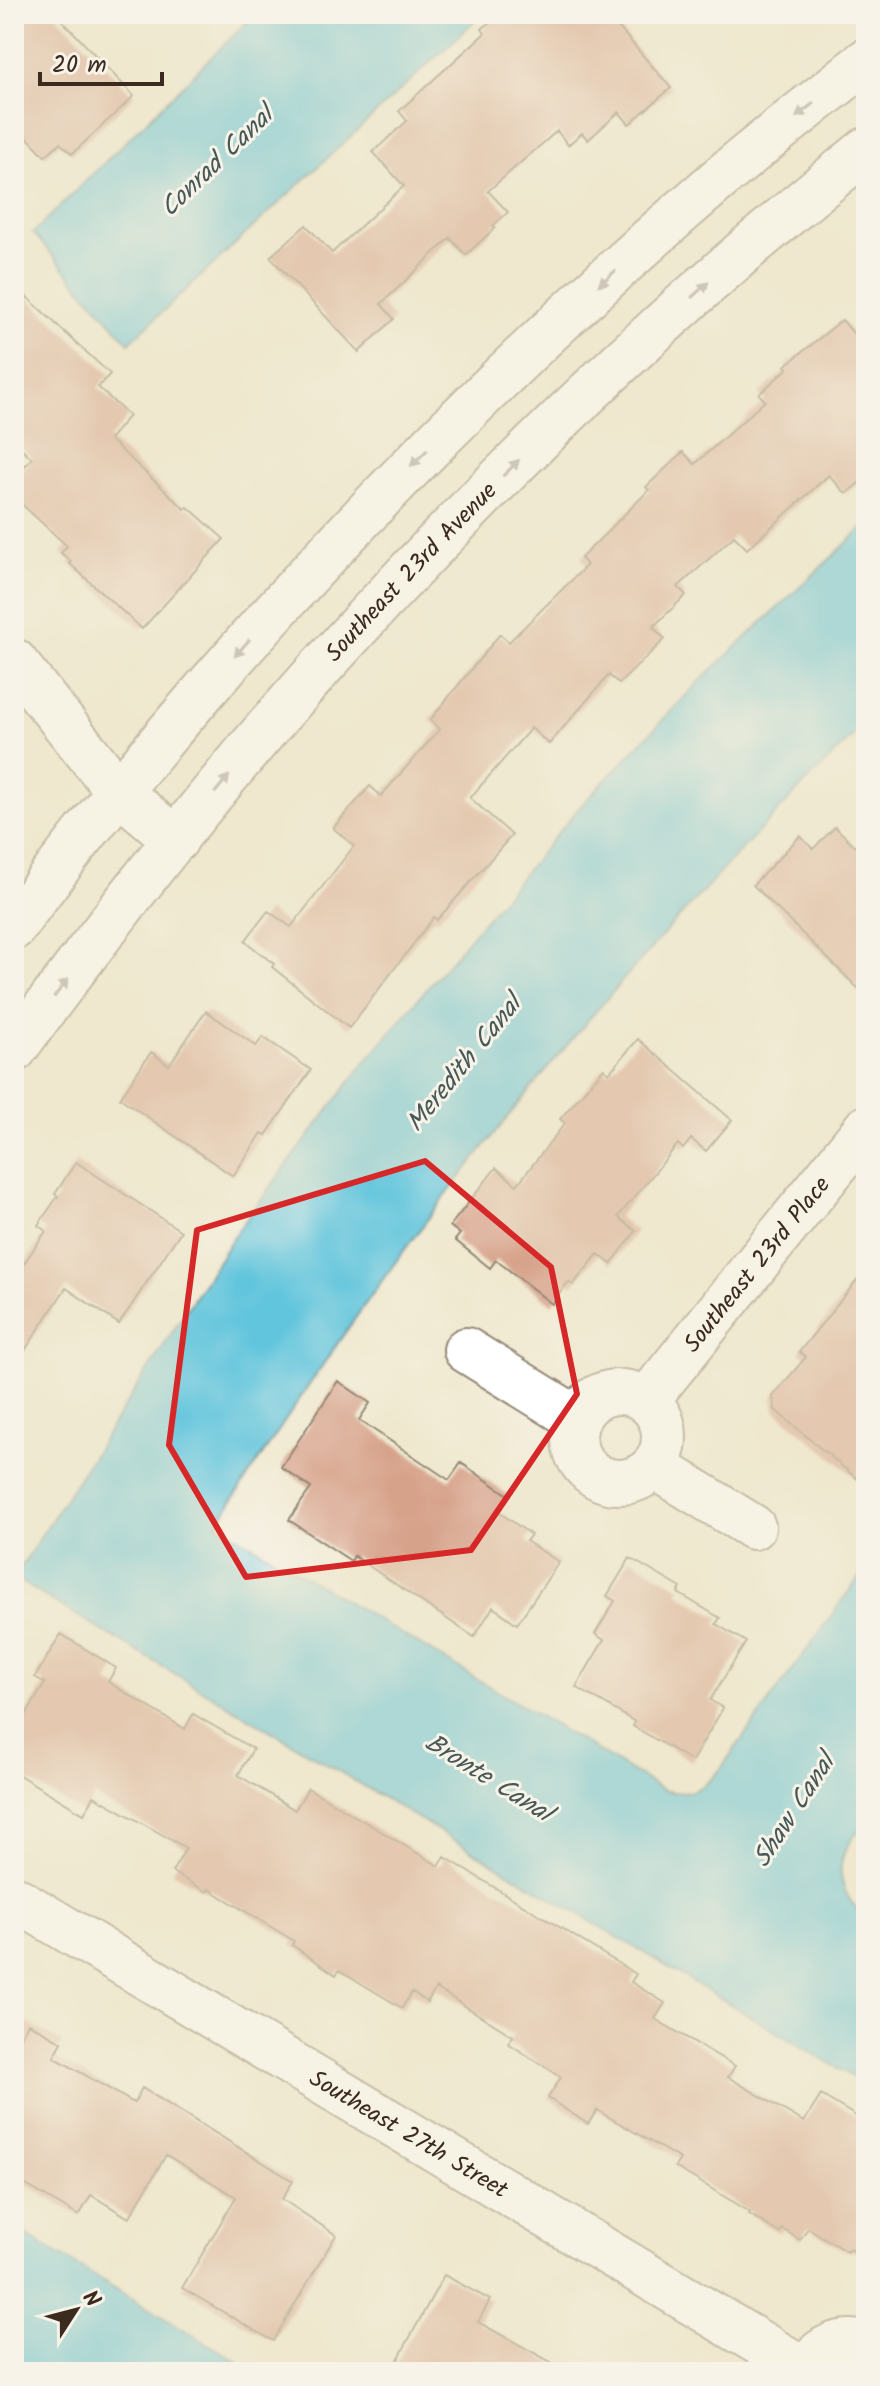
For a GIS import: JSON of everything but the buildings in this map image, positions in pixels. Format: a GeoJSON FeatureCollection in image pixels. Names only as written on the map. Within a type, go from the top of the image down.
{"type":"FeatureCollection","features":[{"type":"Feature","properties":{"kind":"street"},"geometry":{"type":"LineString","coordinates":[[14,927],[118,791],[287,596],[405,471],[590,293],[720,179],[866,61]]}},
{"type":"Feature","properties":{"kind":"street","name":"Southeast 23rd Avenue"},"geometry":{"type":"LineString","coordinates":[[14,1050],[130,896],[268,727],[413,566],[587,392],[763,233],[866,150]]}},
{"type":"Feature","properties":{"kind":"street"},"geometry":{"type":"LineString","coordinates":[[14,661],[118,791],[176,840]]}},
{"type":"Feature","properties":{"kind":"street","name":"Southeast 23rd Place"},"geometry":{"type":"LineString","coordinates":[[646,1401],[866,1128]]}},
{"type":"Feature","properties":{"kind":"street"},"geometry":{"type":"LineString","coordinates":[[466,1350],[577,1419]]}},
{"type":"Feature","properties":{"kind":"street"},"geometry":{"type":"LineString","coordinates":[[607,1393],[634,1394],[646,1401],[663,1425],[661,1454],[654,1466],[630,1482],[615,1483],[589,1472],[574,1447],[573,1432],[577,1419],[594,1398],[607,1393]]}},
{"type":"Feature","properties":{"kind":"street"},"geometry":{"type":"LineString","coordinates":[[654,1466],[753,1527]]}},
{"type":"Feature","properties":{"kind":"street","name":"Southeast 27th Street"},"geometry":{"type":"LineString","coordinates":[[14,1898],[804,2371],[813,2357],[826,2347],[857,2341],[866,2345]]}},
{"type":"Feature","properties":{"kind":"highlighted area"},"geometry":{"type":"Polygon","coordinates":[[[425,1161],[551,1267],[577,1394],[471,1550],[246,1577],[169,1445],[197,1230],[425,1161]]]}},
{"type":"Feature","properties":{"kind":"water","name":"Conrad Canal"},"geometry":{"type":"Polygon","coordinates":[[[255,14],[482,14],[129,343],[33,233],[255,14]]]}},
{"type":"Feature","properties":{"kind":"water"},"geometry":{"type":"Polygon","coordinates":[[[866,525],[866,723],[694,901],[532,1087],[374,1291],[217,1524],[663,1790],[680,1793],[700,1787],[719,1771],[866,1568],[866,1820],[846,1849],[841,1871],[848,1896],[866,1916],[866,2085],[14,1578],[236,1233],[364,1063],[579,808],[699,682],[866,525]]]}},
{"type":"Feature","properties":{"kind":"water"},"geometry":{"type":"Polygon","coordinates":[[[14,2228],[255,2372],[14,2372],[14,2228]]]}},
{"type":"Feature","properties":{"kind":"water label","name":"Meredith Canal"},"geometry":{"type":"Point","coordinates":[463,1063]}},
{"type":"Feature","properties":{"kind":"water label","name":"Bronte Canal"},"geometry":{"type":"Point","coordinates":[489,1777]}},
{"type":"Feature","properties":{"kind":"water label","name":"Shaw Canal"},"geometry":{"type":"Point","coordinates":[793,1810]}}]}
